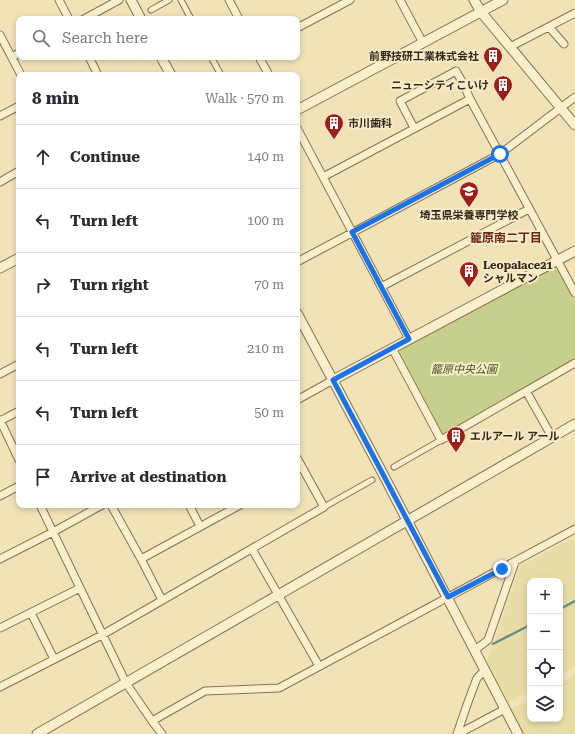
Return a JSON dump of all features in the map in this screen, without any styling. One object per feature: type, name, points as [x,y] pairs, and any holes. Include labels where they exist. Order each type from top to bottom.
[{"type":"street","points":[[59,0],[67,16]]},
{"type":"street","points":[[90,16],[119,0]]},
{"type":"street","points":[[131,0],[139,16]]},
{"type":"street","points":[[151,10],[169,0]]},
{"type":"street","points":[[181,0],[189,16]]},
{"type":"street","points":[[229,0],[237,16]]},
{"type":"street","points":[[300,26],[350,0]]},
{"type":"street","points":[[400,0],[423,43]]},
{"type":"street","points":[[474,0],[481,12],[575,125]]},
{"type":"street","points":[[300,108],[503,0]]},
{"type":"street","points":[[510,47],[575,13]]},
{"type":"street","points":[[549,27],[564,44]]},
{"type":"street","points":[[0,35],[20,72]]},
{"type":"street","points":[[12,57],[16,55]]},
{"type":"street","points":[[90,60],[96,72]]},
{"type":"street","points":[[163,60],[169,72]]},
{"type":"street","points":[[213,60],[219,72]]},
{"type":"street","points":[[261,60],[267,72]]},
{"type":"street","points":[[414,128],[400,101],[456,70],[470,99],[575,294]]},
{"type":"street","points":[[300,260],[500,154],[575,97]]},
{"type":"street","points":[[323,177],[470,99]]},
{"type":"street","points":[[0,116],[16,108]]},
{"type":"street","points":[[300,134],[409,339]]},
{"type":"street","points":[[0,182],[16,173]]},
{"type":"street","points":[[381,287],[529,209]]},
{"type":"street","points":[[300,398],[575,251]]},
{"type":"street","points":[[0,268],[16,260]]},
{"type":"street","points":[[300,319],[448,597],[518,734]]},
{"type":"street","points":[[392,348],[441,440]]},
{"type":"street","points":[[394,467],[575,363]]},
{"type":"street","points":[[0,374],[16,366]]},
{"type":"street","points":[[526,391],[552,437]]},
{"type":"street","points":[[16,412],[0,420],[16,454]]},
{"type":"street","points":[[37,734],[575,424]]},
{"type":"street","points":[[300,464],[324,507]]},
{"type":"street","points":[[300,473],[304,471]]},
{"type":"street","points":[[0,686],[102,635],[372,480]]},
{"type":"street","points":[[0,496],[16,488]]},
{"type":"street","points":[[41,508],[126,683],[160,733]]},
{"type":"street","points":[[0,559],[97,508]]},
{"type":"street","points":[[113,508],[162,600]]},
{"type":"street","points":[[191,508],[200,526]]},
{"type":"street","points":[[141,559],[234,508]]},
{"type":"street","points":[[152,721],[204,690],[279,688],[575,529]]},
{"type":"street","points":[[252,549],[319,666]]},
{"type":"street","points":[[475,650],[488,640],[515,562]]},
{"type":"street","points":[[0,628],[80,588]]},
{"type":"street","points":[[31,613],[54,659]]},
{"type":"street","points":[[457,734],[477,678],[485,670]]},
{"type":"street","points":[[457,734],[505,709]]},
{"type":"shaded area","points":[[575,537],[575,599],[563,605],[563,578],[527,578],[527,625],[494,642],[520,566]]},
{"type":"shaded area","points":[[575,603],[575,667],[563,673],[563,614],[563,609]]},
{"type":"shaded area","points":[[527,629],[527,693],[508,703],[486,664],[492,647]]},
{"type":"shaded area","points":[[575,675],[575,734],[523,734],[510,710],[527,701],[527,722],[563,722],[563,681]]},
{"type":"green space","name":"籠原中央公園","points":[[553,268],[558,270],[575,301],[575,359],[445,434],[440,432],[399,355],[400,350]]},
{"type":"waterway","points":[[563,607],[575,601]]},
{"type":"waterway","points":[[493,644],[527,627]]},
{"type":"place","name":"前野技研工業株式会社","points":[[493,73]]},
{"type":"place","name":"ニューシティこいけ","points":[[503,102]]},
{"type":"place","name":"市川歯科","points":[[334,140]]},
{"type":"place","name":"埼玉県栄養専門学校","points":[[469,208]]},
{"type":"place","name":"Leopalace21 シャルマン","points":[[469,288]]},
{"type":"place","name":"エルアール アール","points":[[456,453]]},
{"type":"district","name":"籠原南二丁目","points":[[506,238]]},
{"type":"route","points":[[500,154],[352,232],[409,339],[333,380],[448,597],[502,569]]}]
